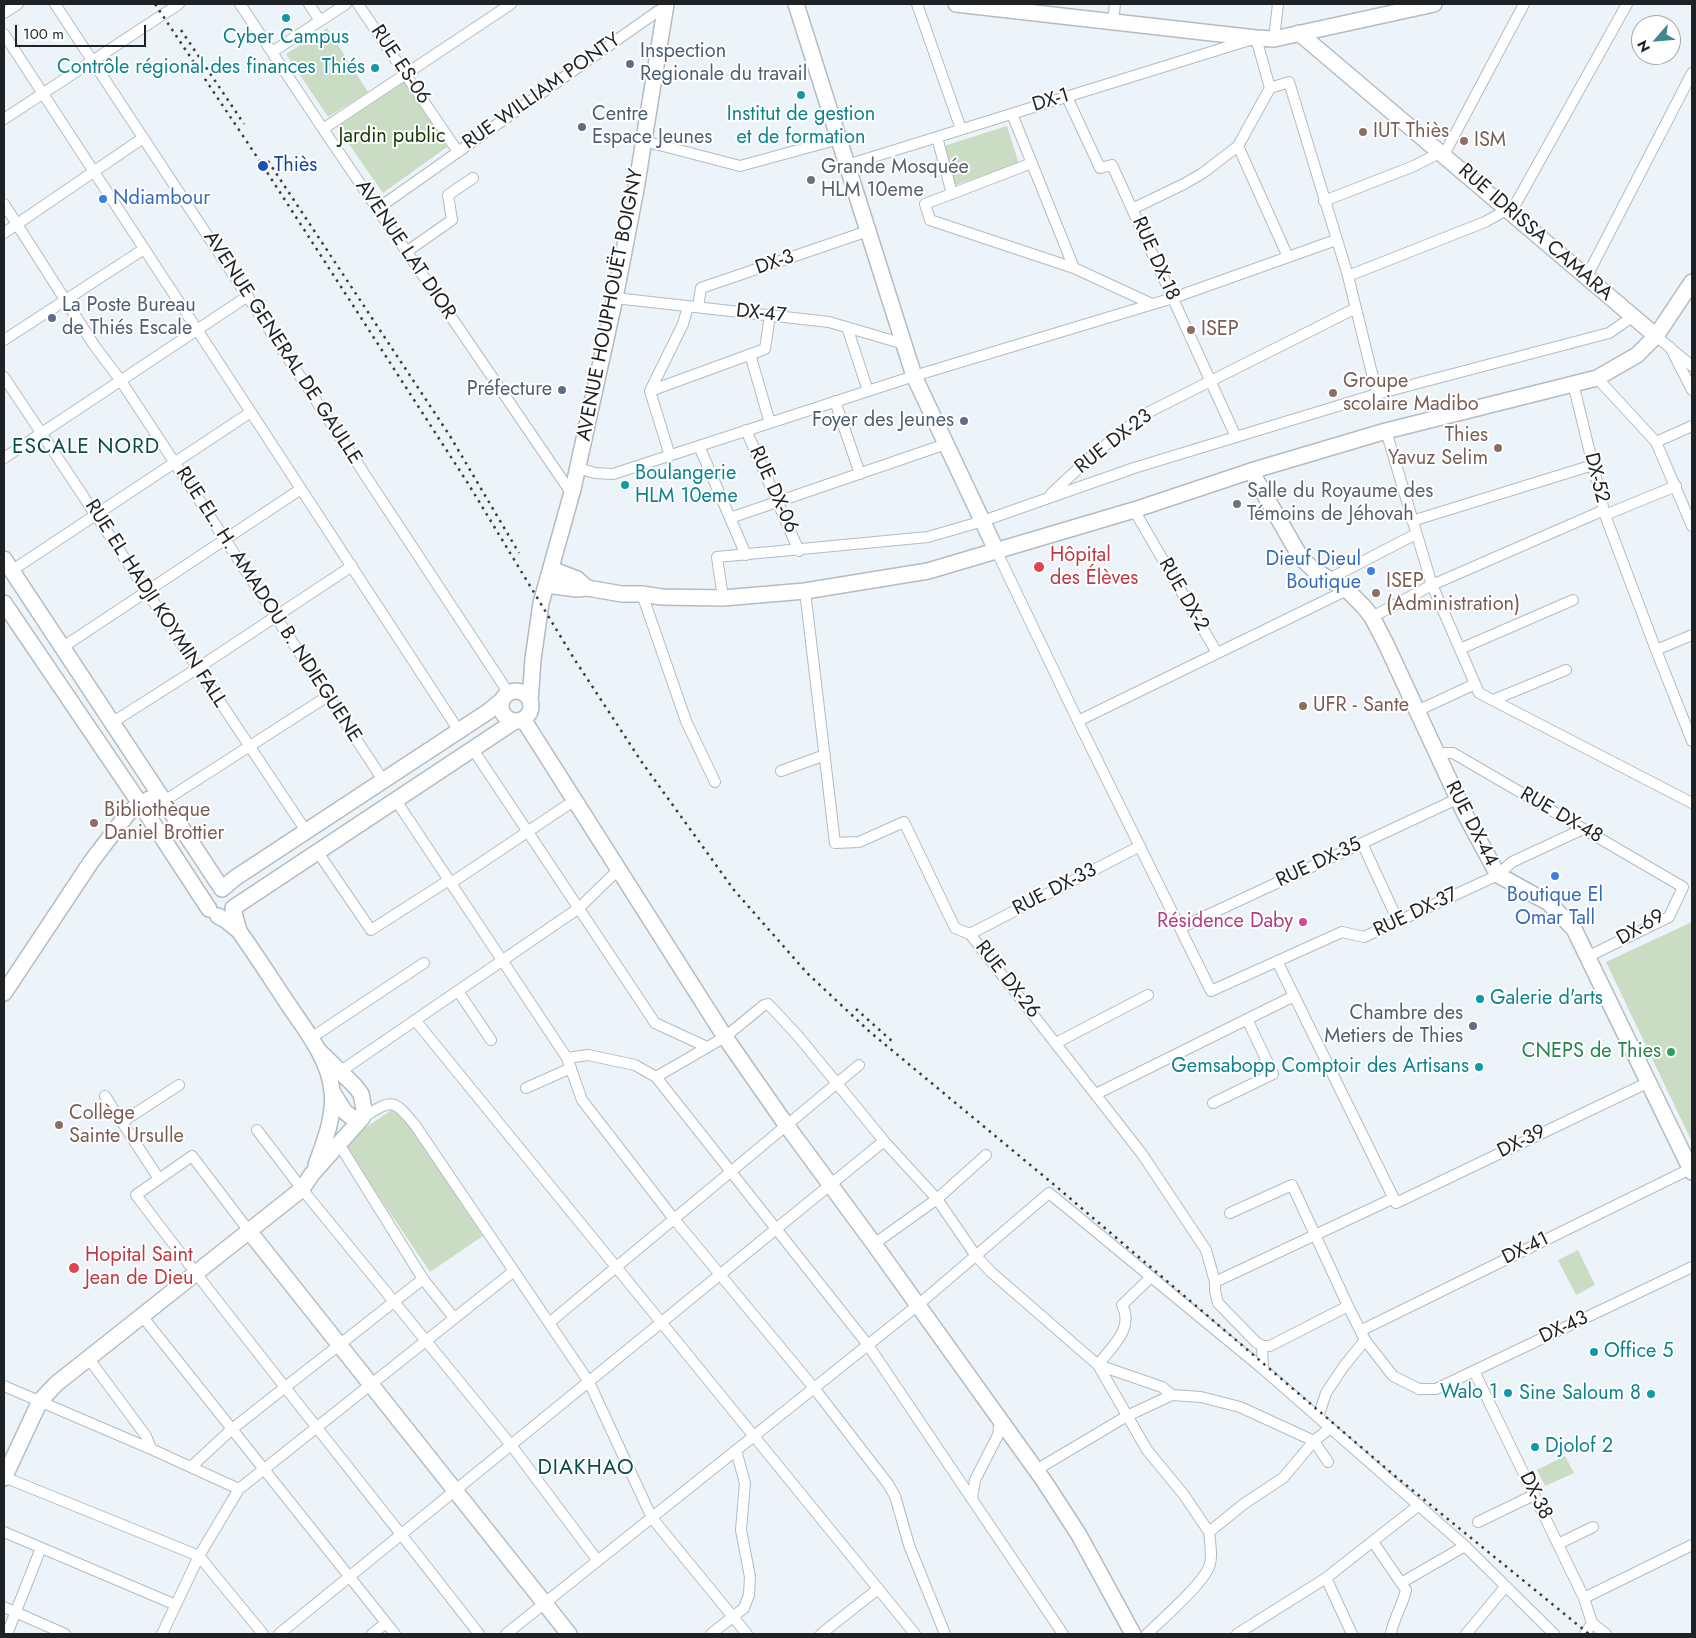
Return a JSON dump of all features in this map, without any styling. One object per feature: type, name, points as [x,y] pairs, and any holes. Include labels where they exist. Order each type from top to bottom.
[{"type":"street","points":[[4,13],[18,4]]},
{"type":"street","name":"AVENUE GENERAL DE GAULLE","points":[[55,4],[504,686],[508,695]]},
{"type":"street","points":[[4,119],[179,4]]},
{"type":"street","name":"AVENUE LAT DIOR","points":[[240,4],[406,252],[572,494]]},
{"type":"street","points":[[309,4],[320,21]]},
{"type":"street","points":[[272,52],[346,4]]},
{"type":"street","name":"RUE ES-06","points":[[358,4],[458,152]]},
{"type":"street","points":[[323,129],[511,4]]},
{"type":"street","points":[[796,4],[914,376],[1078,721],[1180,928]]},
{"type":"street","points":[[917,4],[961,129]]},
{"type":"street","points":[[956,4],[1274,39],[1390,9],[1434,4]]},
{"type":"street","points":[[1113,22],[1115,4]]},
{"type":"street","points":[[1274,39],[1278,4]]},
{"type":"street","points":[[1324,200],[1414,166],[1447,149],[1524,4]]},
{"type":"street","points":[[1348,276],[1485,222],[1515,205],[1626,4]]},
{"type":"street","name":"AVENUE HOUPHOUËT BOIGNY","points":[[530,702],[533,659],[541,603],[578,468],[615,298],[636,189],[661,8]]},
{"type":"street","name":"RUE WILLIAM PONTY","points":[[377,209],[661,8]]},
{"type":"street","points":[[4,34],[459,731]]},
{"type":"street","name":"RUE IDRISSA CAMARA","points":[[1299,34],[1656,336]]},
{"type":"street","points":[[1256,38],[1270,88]]},
{"type":"street","name":"DX-1","points":[[847,165],[1256,38]]},
{"type":"street","points":[[1586,278],[1692,73]]},
{"type":"street","points":[[1132,209],[1197,176],[1238,146],[1270,88],[1289,82],[1348,276],[1377,394]]},
{"type":"street","name":"RUE DX-18","points":[[1067,97],[1100,168],[1112,165],[1236,437]]},
{"type":"street","points":[[1012,114],[1074,268]]},
{"type":"street","points":[[937,137],[952,194]]},
{"type":"street","points":[[4,233],[143,138]]},
{"type":"street","points":[[644,141],[740,166],[839,139]]},
{"type":"street","points":[[1238,146],[1288,257]]},
{"type":"street","points":[[1032,163],[924,204],[930,220],[1074,268],[1152,304]]},
{"type":"street","points":[[406,252],[452,220],[448,195],[473,178]]},
{"type":"street","name":"RUE EL. H. AMADOU B. NDIEGUENE","points":[[4,204],[94,345],[121,381],[383,780]]},
{"type":"street","name":"DX-3","points":[[693,306],[701,288],[868,231]]},
{"type":"street","points":[[578,468],[595,473],[614,474],[914,376],[1173,298],[1336,240]]},
{"type":"street","points":[[4,340],[144,249]]},
{"type":"street","points":[[547,585],[662,597],[723,598],[805,591],[928,571],[1134,510],[1251,471],[1386,430],[1597,378],[1637,355],[1656,336],[1690,290]]},
{"type":"street","points":[[4,458],[248,296]]},
{"type":"street","name":"DX-47","points":[[615,298],[829,322],[904,344]]},
{"type":"street","points":[[670,456],[650,391],[693,306]]},
{"type":"street","name":"RUE DX-23","points":[[1048,497],[1093,455],[1145,414],[1356,308]]},
{"type":"street","points":[[650,391],[765,349],[770,315]]},
{"type":"street","points":[[723,598],[718,557],[928,538],[983,521],[1134,468],[1377,394],[1609,333],[1632,317]]},
{"type":"street","points":[[847,327],[868,391]]},
{"type":"street","points":[[1656,336],[1692,366]]},
{"type":"street","points":[[1670,347],[1692,390]]},
{"type":"street","points":[[750,354],[770,423]]},
{"type":"street","name":"RUE EL HADJI KOYMIN FALL","points":[[4,377],[306,831]]},
{"type":"street","points":[[1597,378],[1656,442],[1692,526]]},
{"type":"street","name":"DX-52","points":[[1573,383],[1605,512],[1676,486]]},
{"type":"street","points":[[836,401],[860,474]]},
{"type":"street","points":[[239,931],[232,895],[230,892],[222,889],[8,565],[96,514],[251,412]]},
{"type":"street","points":[[1656,442],[1692,426]]},
{"type":"street","name":"RUE DX-06","points":[[746,430],[799,550]]},
{"type":"street","points":[[1386,430],[1432,585],[1479,693],[1692,803]]},
{"type":"street","points":[[730,518],[946,444]]},
{"type":"street","points":[[699,446],[746,555]]},
{"type":"street","points":[[1412,520],[1593,465]]},
{"type":"street","name":"RUE DX-44","points":[[1251,471],[1301,558],[1314,570],[1347,590],[1364,606],[1372,617],[1457,799],[1498,875],[1549,903],[1574,929],[1692,1169]]},
{"type":"street","points":[[63,647],[146,590],[301,489]]},
{"type":"street","name":"RUE DX-2","points":[[1134,510],[1217,654]]},
{"type":"street","points":[[1372,617],[1432,585],[1605,512],[1692,741]]},
{"type":"street","points":[[1329,579],[1416,534]]},
{"type":"street","points":[[113,722],[352,566]]},
{"type":"street","points":[[551,569],[578,579],[587,588]]},
{"type":"street","points":[[1078,721],[1347,590]]},
{"type":"street","points":[[782,771],[825,755],[805,591]]},
{"type":"street","points":[[642,594],[686,721],[715,782]]},
{"type":"street","points":[[1460,649],[1573,600]]},
{"type":"street","points":[[4,603],[135,805],[214,912],[239,931],[315,1044],[361,1094],[364,1109],[360,1120]]},
{"type":"street","points":[[1656,650],[1692,635]]},
{"type":"street","points":[[533,659],[508,695],[502,709],[503,714],[506,717],[519,720],[575,800],[725,1036],[787,1126],[1036,1470],[1079,1535],[1135,1634],[1191,1591],[1209,1567],[1211,1549],[1209,1532],[1184,1495],[1147,1450],[1098,1365],[991,1272],[976,1256],[937,1199],[884,1141],[798,1036],[768,1004],[725,1036],[656,1077]]},
{"type":"street","points":[[1493,700],[1566,670]]},
{"type":"street","points":[[1417,710],[1475,684]]},
{"type":"street","points":[[522,693],[530,702],[530,712],[519,720],[472,748],[395,799],[225,915],[214,912],[207,901],[214,891],[222,889],[234,878],[459,731],[508,695],[522,693]]},
{"type":"street","points":[[5,986],[91,862],[135,805],[250,746],[328,696]]},
{"type":"street","points":[[472,748],[656,1023],[707,1047]]},
{"type":"street","name":"RUE DX-48","points":[[1438,756],[1445,753],[1453,753],[1583,829],[1688,885]]},
{"type":"street","name":"RUE DX-26","points":[[825,755],[835,843],[859,842],[904,822],[955,928],[970,934],[1142,1154],[1198,1237],[1209,1259],[1218,1303],[1262,1346]]},
{"type":"street","points":[[395,799],[567,1058],[582,1100],[674,1219],[814,1388],[881,1473],[895,1496],[909,1545],[945,1634]]},
{"type":"street","name":"RUE DX-35","points":[[1180,928],[1457,799]]},
{"type":"street","points":[[317,851],[371,930],[450,882],[575,800]]},
{"type":"street","name":"RUE DX-37","points":[[1180,928],[1211,991],[1342,932],[1364,937],[1498,875],[1512,862],[1583,829]]},
{"type":"street","points":[[1362,844],[1398,922]]},
{"type":"street","name":"RUE DX-33","points":[[970,934],[1140,846]]},
{"type":"street","points":[[341,1071],[579,908],[619,869]]},
{"type":"street","name":"DX-69","points":[[1588,957],[1668,917],[1688,885]]},
{"type":"street","points":[[1277,960],[1395,1200]]},
{"type":"street","points":[[315,1044],[424,963]]},
{"type":"street","points":[[458,991],[492,1040]]},
{"type":"street","points":[[1056,1043],[1148,995]]},
{"type":"street","points":[[1096,1094],[1294,996]]},
{"type":"street","points":[[1213,1103],[1273,1074],[1247,1019]]},
{"type":"street","points":[[415,1020],[914,1634]]},
{"type":"street","points":[[312,1174],[328,1128],[333,1093],[330,1078],[315,1044]]},
{"type":"street","points":[[567,1058],[588,1055],[634,1065],[656,1077],[868,1345],[1063,1634]]},
{"type":"street","points":[[550,1323],[859,1065]]},
{"type":"street","points":[[526,1088],[571,1068]]},
{"type":"street","name":"DX-39","points":[[1215,1282],[1649,1082]]},
{"type":"street","points":[[122,1122],[179,1085]]},
{"type":"street","points":[[333,1093],[345,1112],[360,1120]]},
{"type":"street","points":[[105,1096],[159,1179]]},
{"type":"street","points":[[262,1634],[199,1556],[4,1477],[40,1401],[56,1384],[302,1189],[312,1174],[360,1120],[387,1104],[394,1104],[402,1110],[415,1126],[550,1323],[588,1382],[652,1518],[747,1634]]},
{"type":"street","points":[[257,1130],[302,1189],[427,1340],[598,1561]]},
{"type":"street","points":[[279,1634],[884,1141]]},
{"type":"street","points":[[339,1144],[423,1279],[454,1318]]},
{"type":"street","points":[[874,1244],[937,1199],[986,1155]]},
{"type":"street","points":[[479,1634],[195,1274],[136,1195],[192,1156],[569,1634]]},
{"type":"street","name":"DX-41","points":[[1364,1335],[1692,1169]]},
{"type":"street","points":[[1230,1213],[1292,1185],[1348,1306],[1364,1335],[1326,1393],[1318,1417]]},
{"type":"street","points":[[506,1634],[918,1306],[1049,1193],[1263,1369],[1419,1505],[1465,1546],[1554,1634]]},
{"type":"street","name":"DX-43","points":[[1364,1335],[1393,1376],[1419,1389],[1436,1389],[1692,1267]]},
{"type":"street","points":[[162,1634],[199,1556],[239,1489],[514,1271]]},
{"type":"street","points":[[1098,1365],[1106,1353],[1119,1340],[1123,1331],[1126,1318],[1122,1305],[1151,1277]]},
{"type":"street","points":[[191,1467],[232,1429],[423,1279]]},
{"type":"street","points":[[1263,1369],[1262,1346],[1270,1346],[1348,1306]]},
{"type":"street","points":[[142,1316],[395,1634]]},
{"type":"street","points":[[89,1359],[146,1436],[151,1449]]},
{"type":"street","points":[[1098,1365],[1162,1387],[1172,1395]]},
{"type":"street","name":"DX-38","points":[[1474,1371],[1584,1598],[1592,1623]]},
{"type":"street","points":[[4,1386],[239,1489]]},
{"type":"street","points":[[1036,1470],[1127,1416],[1172,1395],[1201,1397],[1240,1407],[1314,1441],[1328,1462]]},
{"type":"street","points":[[972,1498],[975,1480],[998,1435],[1000,1421]]},
{"type":"street","points":[[1209,1532],[1245,1503],[1283,1478],[1314,1441],[1330,1428]]},
{"type":"street","points":[[711,1634],[744,1608],[749,1595],[750,1577],[741,1530],[745,1483],[736,1450]]},
{"type":"street","points":[[1478,1522],[1534,1495]]},
{"type":"street","points":[[1237,1634],[1326,1578],[1419,1505]]},
{"type":"street","points":[[1558,1544],[1593,1527]]},
{"type":"street","points":[[4,1532],[176,1605]]},
{"type":"street","points":[[1373,1542],[1406,1590],[1404,1600],[1392,1628],[1392,1634]]},
{"type":"street","points":[[1584,1598],[1692,1545]]},
{"type":"street","points":[[1401,1583],[1465,1546]]},
{"type":"street","points":[[7,1634],[41,1548]]},
{"type":"street","points":[[1326,1578],[1352,1634]]},
{"type":"street","points":[[1466,1634],[1506,1586]]},
{"type":"street","points":[[820,1634],[878,1589]]},
{"type":"street","points":[[4,1607],[65,1634]]},
{"type":"street","points":[[372,1634],[386,1623]]},
{"type":"street","points":[[1585,1634],[1592,1623],[1606,1634]]},
{"type":"green space","points":[[327,28],[368,92],[328,117],[286,54]]},
{"type":"green space","name":"Jardin public","points":[[404,80],[447,147],[383,193],[337,127]]},
{"type":"green space","points":[[1007,126],[1019,164],[955,185],[944,146]]},
{"type":"green space","name":"CNEPS de Thies","points":[[1692,922],[1692,1142],[1606,962]]},
{"type":"green space","points":[[396,1107],[483,1236],[430,1272],[343,1143]]},
{"type":"green space","points":[[1578,1250],[1595,1285],[1576,1295],[1558,1260]]},
{"type":"green space","points":[[1565,1456],[1574,1473],[1545,1486],[1537,1470]]},
{"type":"railway","points":[[155,4],[263,166],[469,485],[573,657],[641,761],[734,890],[807,973],[870,1032],[1058,1188],[1395,1476],[1589,1634]]},
{"type":"railway","points":[[181,30],[244,124]]},
{"type":"railway","points":[[268,161],[450,436],[519,553]]},
{"type":"railway","points":[[856,1009],[894,1043]]},
{"type":"place","name":"Cyber Campus","points":[[286,18]]},
{"type":"place","name":"Inspection Regionale du travail","points":[[630,64]]},
{"type":"place","name":"Contrôle régional des finances Thiés","points":[[375,68]]},
{"type":"place","name":"Institut de gestion et de formation","points":[[801,95]]},
{"type":"place","name":"Centre Espace Jeunes","points":[[582,127]]},
{"type":"place","name":"IUT Thiès","points":[[1363,132]]},
{"type":"place","name":"ISM","points":[[1464,141]]},
{"type":"place","name":"Thiès","points":[[263,166]]},
{"type":"place","name":"Grande Mosquée HLM 10eme","points":[[811,180]]},
{"type":"place","name":"Ndiambour","points":[[103,199]]},
{"type":"place","name":"La Poste Bureau de Thiés Escale","points":[[52,318]]},
{"type":"place","name":"ISEP","points":[[1191,330]]},
{"type":"place","name":"Préfecture","points":[[562,390]]},
{"type":"place","name":"Groupe scolaire Madibo","points":[[1333,393]]},
{"type":"place","name":"Foyer des Jeunes","points":[[964,421]]},
{"type":"place","name":"Thies Yavuz Selim","points":[[1498,448]]},
{"type":"place","name":"Boulangerie HLM 10eme","points":[[625,485]]},
{"type":"place","name":"Salle du Royaume des Témoins de Jéhovah","points":[[1237,504]]},
{"type":"place","name":"Hôpital des Élèves","points":[[1039,567]]},
{"type":"place","name":"Dieuf Dieul Boutique","points":[[1371,571]]},
{"type":"place","name":"ISEP (Administration)","points":[[1376,593]]},
{"type":"place","name":"UFR - Sante","points":[[1303,706]]},
{"type":"place","name":"Bibliothèque Daniel Brottier","points":[[94,823]]},
{"type":"place","name":"Boutique El Omar Tall","points":[[1555,876]]},
{"type":"place","name":"Résidence Daby","points":[[1303,922]]},
{"type":"place","name":"Galerie d'arts","points":[[1480,999]]},
{"type":"place","name":"Chambre des Metiers de Thies","points":[[1473,1026]]},
{"type":"place","name":"CNEPS de Thies","points":[[1671,1052]]},
{"type":"place","name":"Gemsabopp Comptoir des Artisans","points":[[1479,1067]]},
{"type":"place","name":"Collège Sainte Ursulle","points":[[59,1125]]},
{"type":"place","name":"Hopital Saint Jean de Dieu","points":[[74,1268]]},
{"type":"place","name":"Office 5","points":[[1594,1352]]},
{"type":"place","name":"Walo 1","points":[[1508,1393]]},
{"type":"place","name":"Sine Saloum 8","points":[[1651,1394]]},
{"type":"place","name":"Djolof 2","points":[[1535,1447]]},
{"type":"district","name":"ESCALE NORD","points":[[86,448]]},
{"type":"district","name":"DIAKHAO","points":[[586,1469]]}]
